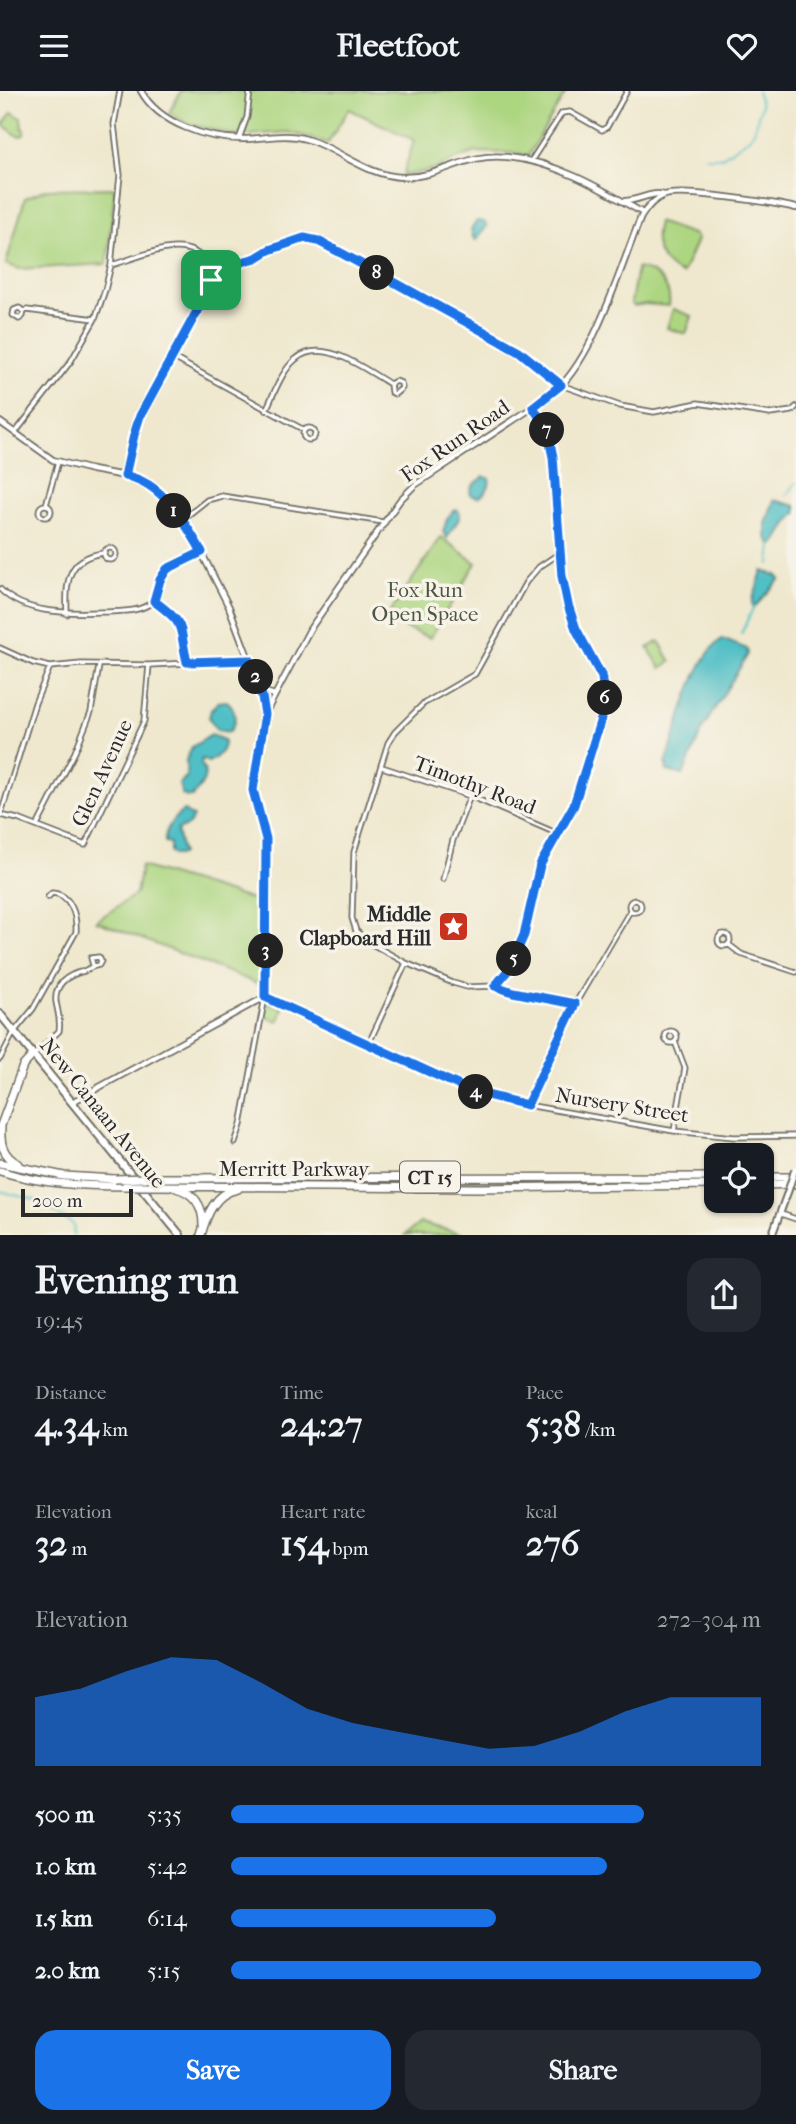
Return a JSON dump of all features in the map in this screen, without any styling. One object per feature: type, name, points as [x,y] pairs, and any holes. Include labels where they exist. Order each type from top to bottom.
[{"type":"highway","points":[[33,1055],[23,1066],[1,1127],[1,1145],[14,1162],[36,1171]]},
{"type":"highway","name":"Merritt Parkway","points":[[0,1163],[76,1177],[147,1182],[704,1177]]},
{"type":"highway","points":[[774,1174],[796,1170]]},
{"type":"highway","name":"Merritt Parkway","points":[[0,1171],[71,1185],[125,1186],[147,1182],[165,1186],[259,1187],[704,1185]]},
{"type":"highway","points":[[774,1185],[796,1184]]},
{"type":"highway","points":[[165,1186],[187,1192],[194,1197],[200,1206],[202,1231]]},
{"type":"highway","points":[[202,1231],[214,1203],[226,1192],[259,1187]]},
{"type":"main road","name":"New Canaan Avenue","points":[[0,1014],[180,1235]]},
{"type":"main road","points":[[772,1235],[796,1170]]},
{"type":"street","points":[[15,433],[58,381],[95,319],[111,265],[120,170],[114,124],[120,91]]},
{"type":"street","points":[[141,91],[153,109],[173,122],[210,134],[239,139],[293,135],[320,143],[376,173],[401,177],[427,175],[473,157],[505,156],[555,167],[643,213]]},
{"type":"street","points":[[239,139],[247,117],[250,91]]},
{"type":"street","points":[[531,161],[562,113],[570,112],[602,129],[607,127],[627,91]]},
{"type":"street","points":[[621,200],[635,201],[656,193],[664,196],[683,194],[796,208]]},
{"type":"street","name":"Fox Run Road","points":[[265,714],[310,629],[400,500],[415,485],[533,407],[561,385],[571,373],[596,329],[643,213],[664,196]]},
{"type":"street","points":[[643,198],[651,204]]},
{"type":"street","points":[[210,271],[256,258],[269,250],[304,238],[318,241],[519,351],[561,385],[620,406],[654,412],[698,403],[770,414],[792,411],[796,407]]},
{"type":"street","points":[[111,265],[165,249],[185,247],[196,251],[210,271],[211,282],[140,416],[125,476]]},
{"type":"street","points":[[24,311],[95,319]]},
{"type":"street","points":[[266,410],[290,365],[304,353],[322,350],[390,384]]},
{"type":"street","points":[[172,358],[304,431]]},
{"type":"street","points":[[495,986],[509,969],[524,935],[540,865],[574,805],[605,706],[602,677],[576,629],[568,605],[560,553],[550,441],[547,429],[533,407]]},
{"type":"street","points":[[0,422],[58,462],[147,482],[182,520],[202,552],[229,607],[261,691],[265,714],[253,787],[266,839],[265,997],[241,1125],[235,1143]]},
{"type":"street","points":[[46,505],[58,462]]},
{"type":"street","points":[[182,520],[208,500],[222,496],[383,522]]},
{"type":"street","points":[[1,593],[40,609],[67,614],[135,611],[154,601],[160,580],[167,569],[202,552]]},
{"type":"street","points":[[67,614],[69,573],[75,566],[103,553]]},
{"type":"street","points":[[560,553],[539,567],[526,582],[475,674],[423,704],[388,743],[354,852],[352,918],[361,938],[406,963],[467,987],[495,986],[575,1004]]},
{"type":"street","points":[[154,601],[181,625],[187,662]]},
{"type":"street","points":[[0,648],[33,663],[50,667],[250,660]]},
{"type":"street","points":[[37,826],[75,752],[91,712],[99,665]]},
{"type":"street","name":"Glen Avenue","points":[[1,815],[85,845],[144,721],[149,665]]},
{"type":"street","points":[[1,815],[35,703],[50,667]]},
{"type":"street","points":[[261,691],[275,695]]},
{"type":"street","name":"Timothy Road","points":[[382,767],[470,796],[556,834]]},
{"type":"street","points":[[443,879],[453,840],[470,796]]},
{"type":"street","points":[[0,1059],[14,1032],[33,1009],[76,932],[77,921],[65,898],[58,893],[52,893],[48,897]]},
{"type":"street","points":[[527,1105],[575,1004],[630,911]]},
{"type":"street","points":[[727,944],[741,954],[796,972]]},
{"type":"street","points":[[368,1045],[406,963]]},
{"type":"street","points":[[33,1055],[60,1031],[56,997],[62,982],[93,965]]},
{"type":"street","points":[[72,1102],[265,997]]},
{"type":"street","name":"Nursery Street","points":[[265,997],[471,1091],[527,1105],[674,1131],[734,1136],[796,1136]]},
{"type":"street","points":[[674,1131],[685,1068],[675,1042]]},
{"type":"street","points":[[781,1214],[796,1219]]},
{"type":"green space","points":[[181,91],[567,91],[528,156],[476,152],[436,169],[403,176],[414,140],[349,109],[328,143],[288,132],[236,136],[186,123],[169,113]]},
{"type":"green space","points":[[12,112],[21,118],[25,131],[23,135],[18,136],[3,125]]},
{"type":"green space","points":[[115,188],[107,264],[20,269],[6,264],[25,198],[46,189]]},
{"type":"green space","points":[[658,222],[695,235],[697,240],[682,274],[668,265],[659,253],[656,239]]},
{"type":"green space","points":[[637,268],[650,272],[661,280],[668,292],[669,306],[634,306],[631,303]]},
{"type":"green space","points":[[673,309],[692,316],[686,334],[667,328]]},
{"type":"green space","name":"Fox Run Open Space","points":[[441,537],[476,563],[430,638],[385,620]]},
{"type":"green space","points":[[659,641],[671,662],[661,668],[648,648]]},
{"type":"green space","points":[[141,866],[263,903],[262,955],[266,987],[96,921],[136,894]]},
{"type":"green space","points":[[265,1003],[283,1008],[279,1021],[263,1016]]},
{"type":"green space","points":[[420,1223],[467,1235],[405,1235]]},
{"type":"water","points":[[477,221],[484,222],[487,226],[476,240],[471,229]]},
{"type":"water","points":[[484,477],[489,478],[486,492],[478,497],[471,495],[473,485]]},
{"type":"water","points":[[774,500],[796,506],[796,514],[772,546],[766,536],[766,524]]},
{"type":"water","points":[[458,510],[460,517],[447,538],[443,532],[447,519],[453,511]]},
{"type":"water","points":[[762,571],[780,579],[753,609],[752,602]]},
{"type":"water","points":[[722,639],[747,649],[748,654],[703,728],[683,775],[667,771],[666,764],[695,678],[712,648]]},
{"type":"water","points":[[227,701],[235,716],[229,732],[217,730],[209,718],[211,710],[218,702]]},
{"type":"water","points":[[211,735],[224,740],[223,747],[220,753],[208,762],[202,759],[205,773],[203,781],[192,797],[187,797],[182,794],[179,784],[187,776],[186,760],[192,747]]},
{"type":"water","points":[[184,811],[193,817],[189,825],[177,830],[182,853],[173,855],[170,852],[170,843],[165,842],[166,833],[173,820]]},
{"type":"waterway","points":[[705,157],[722,157],[748,139],[754,131],[761,105],[757,91]]},
{"type":"waterway","points":[[786,496],[796,483]]},
{"type":"waterway","points":[[770,564],[772,544]]},
{"type":"waterway","points":[[741,634],[754,606]]},
{"type":"waterway","points":[[0,1191],[35,1200],[74,1225],[73,1235]]},
{"type":"place","name":"Middle Clapboard Hill","points":[[454,926]]},
{"type":"route","points":[[304,238],[318,241],[519,351],[561,385],[533,407],[547,429],[553,457],[562,576],[568,605],[576,629],[602,677],[605,706],[574,805],[540,865],[524,935],[509,969],[495,986],[575,1004],[527,1105],[471,1091],[265,997],[266,839],[253,795],[265,714],[261,691],[250,660],[187,662],[181,625],[154,601],[160,580],[167,569],[202,552],[182,520],[151,486],[142,480],[125,476],[140,416],[207,293],[211,280],[210,271],[256,258],[292,241],[304,238]]}]
